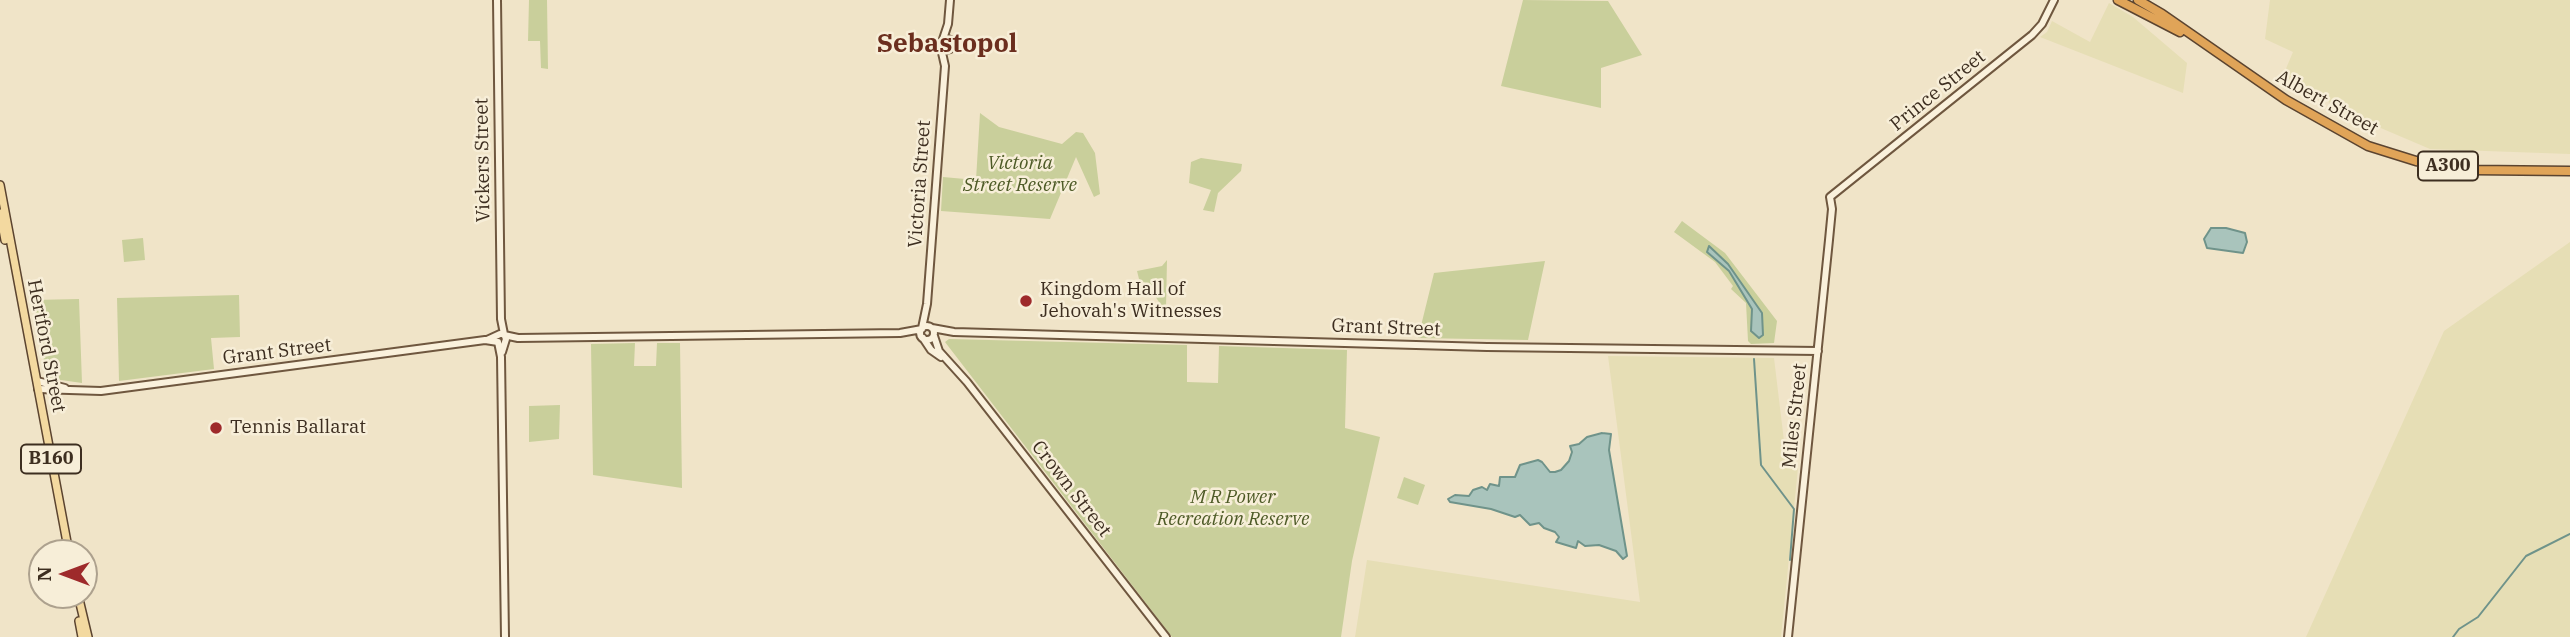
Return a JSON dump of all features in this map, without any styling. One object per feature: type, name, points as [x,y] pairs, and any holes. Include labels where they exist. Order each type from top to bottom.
[{"type":"highway","name":"Albert Street","points":[[2118,0],[2205,45]]},
{"type":"highway","name":"Albert Street","points":[[2138,0],[2286,100],[2368,146],[2416,161],[2473,170],[2569,171]]},
{"type":"main road","name":"Hertford Street","points":[[0,185],[64,539]]},
{"type":"main road","name":"Hertford Street","points":[[0,213],[64,539]]},
{"type":"main road","points":[[78,609],[82,637]]},
{"type":"main road","points":[[80,609],[88,637]]},
{"type":"street","name":"Vickers Street","points":[[497,0],[505,637]]},
{"type":"street","points":[[947,39],[950,0]]},
{"type":"street","name":"Prince Street","points":[[1830,197],[2032,35],[2042,24],[2054,0]]},
{"type":"street","points":[[947,39],[953,44],[950,49],[945,50],[940,44],[947,39]]},
{"type":"street","name":"Victoria Street","points":[[941,48],[945,66]]},
{"type":"street","name":"Victoria Street","points":[[922,338],[927,304],[945,66],[950,49]]},
{"type":"street","name":"Miles Street","points":[[1788,637],[1832,213],[1830,197]]},
{"type":"street","name":"Victoria Street","points":[[927,304],[934,336]]},
{"type":"street","name":"Grant Street","points":[[37,385],[74,391],[101,391],[501,338],[900,333],[932,327],[954,332],[1487,347],[1818,351]]},
{"type":"street","name":"Grant Street","points":[[900,333],[929,340],[934,336],[954,332]]},
{"type":"street","name":"Crown Street","points":[[934,336],[936,347],[965,378],[1166,637]]},
{"type":"street","name":"Crown Street","points":[[922,338],[933,352],[949,362]]},
{"type":"shaded area","points":[[2270,0],[2570,0],[2570,154],[2430,149],[2369,123],[2282,78],[2293,52],[2265,39]]},
{"type":"shaded area","points":[[2109,3],[2133,17],[2187,63],[2183,93],[2040,37],[2047,32],[2052,21],[2090,42]]},
{"type":"shaded area","points":[[2570,242],[2570,637],[2306,637],[2444,331]]},
{"type":"shaded area","points":[[1608,356],[1774,358],[1787,466],[1798,468],[1781,637],[1355,637],[1367,560],[1640,602]]},
{"type":"green space","points":[[529,0],[547,0],[548,69],[541,68],[540,41],[528,41]]},
{"type":"green space","points":[[1523,0],[1608,1],[1642,55],[1601,68],[1601,108],[1501,86]]},
{"type":"green space","name":"Victoria Street Reserve","points":[[980,113],[999,127],[1062,144],[1076,132],[1083,133],[1095,153],[1100,194],[1094,197],[1076,157],[1050,219],[941,211],[943,177],[976,180]]},
{"type":"green space","points":[[1201,158],[1242,164],[1241,171],[1218,193],[1214,212],[1203,210],[1211,190],[1189,183],[1191,162]]},
{"type":"green space","points":[[1682,221],[1725,253],[1777,321],[1774,343],[1751,344],[1748,341],[1746,303],[1731,289],[1733,286],[1715,262],[1674,232]]},
{"type":"green space","points":[[143,238],[145,260],[124,262],[122,240]]},
{"type":"green space","points":[[1167,260],[1166,308],[1163,308],[1147,284],[1139,279],[1137,271],[1162,266]]},
{"type":"green space","points":[[1545,261],[1528,340],[1418,338],[1434,273]]},
{"type":"green space","points":[[239,295],[240,337],[211,338],[214,369],[119,381],[117,298]]},
{"type":"green space","points":[[79,299],[82,383],[47,378],[33,300]]},
{"type":"green space","name":"M R Power Recreation Reserve","points":[[949,339],[1187,345],[1187,382],[1218,383],[1219,346],[1347,350],[1345,428],[1380,437],[1352,561],[1341,637],[1172,637],[945,342]]},
{"type":"green space","points":[[635,343],[634,366],[656,366],[657,343],[680,343],[682,488],[593,475],[591,344]]},
{"type":"green space","points":[[560,405],[559,439],[529,442],[529,406]]},
{"type":"green space","points":[[1404,477],[1425,485],[1418,505],[1397,498]]},
{"type":"water","points":[[2211,228],[2226,228],[2245,233],[2247,242],[2243,253],[2207,248],[2204,239]]},
{"type":"water","points":[[1709,246],[1728,264],[1762,313],[1763,335],[1759,338],[1751,331],[1752,309],[1729,271],[1707,252]]},
{"type":"water","points":[[1602,433],[1611,434],[1609,450],[1627,556],[1623,559],[1616,551],[1599,545],[1585,546],[1578,541],[1576,548],[1556,542],[1559,537],[1555,532],[1539,523],[1530,525],[1520,515],[1515,517],[1491,509],[1450,502],[1448,499],[1455,495],[1469,496],[1473,490],[1482,487],[1487,490],[1490,484],[1499,486],[1500,477],[1515,477],[1520,465],[1538,460],[1550,472],[1561,470],[1569,461],[1572,452],[1570,446]]},
{"type":"waterway","points":[[1754,359],[1761,465],[1794,509],[1790,560]]},
{"type":"waterway","points":[[2453,637],[2459,629],[2478,617],[2526,556],[2570,534]]},
{"type":"place","name":"Kingdom Hall of Jehovah's Witnesses","points":[[1026,301]]},
{"type":"place","name":"Tennis Ballarat","points":[[216,428]]},
{"type":"district","name":"Sebastopol","points":[[947,44]]}]
